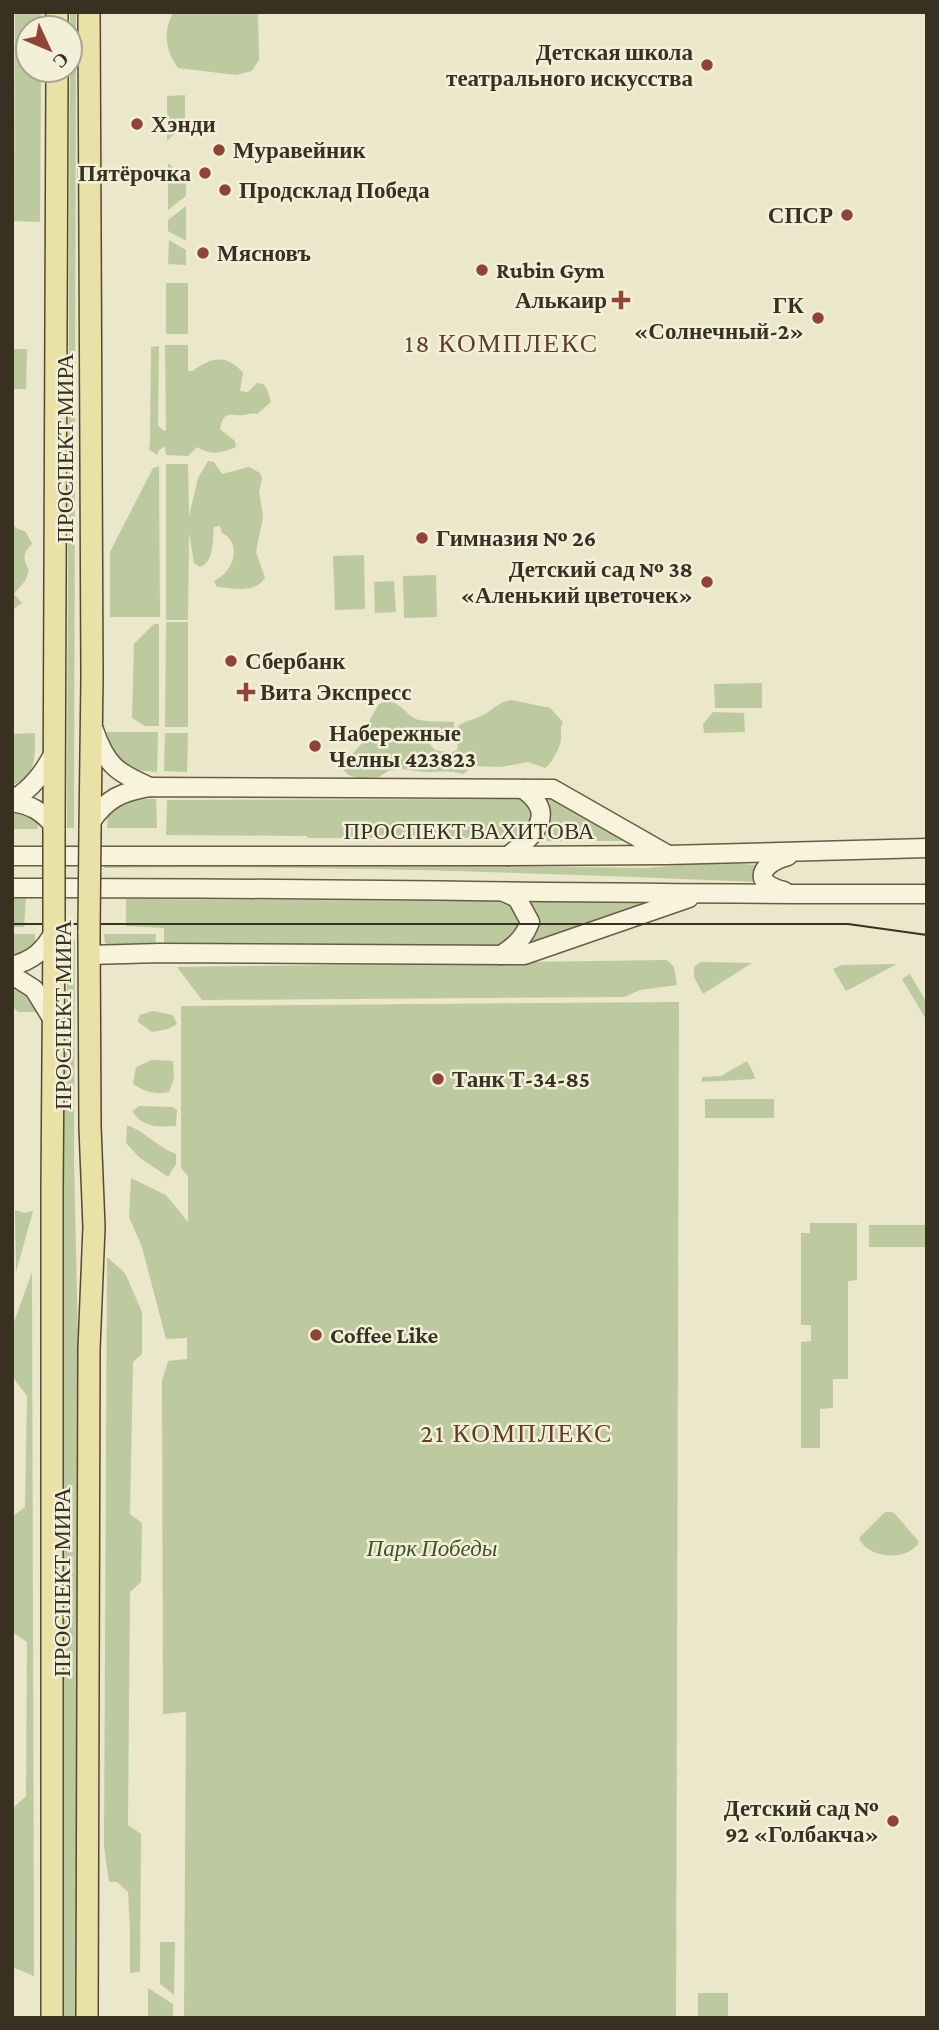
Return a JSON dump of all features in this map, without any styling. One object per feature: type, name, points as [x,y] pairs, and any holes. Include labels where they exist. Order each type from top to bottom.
[{"type":"main road","name":"ПРОСПЕКТ МИРА","points":[[87,2018],[89,1349],[94,1227],[90,1127],[89,955],[92,723],[89,12]]},
{"type":"main road","name":"ПРОСПЕКТ МИРА","points":[[52,2018],[57,84]]},
{"type":"main road","points":[[92,723],[100,748],[113,766],[124,775],[150,787]]},
{"type":"main road","points":[[12,801],[37,780],[54,753]]},
{"type":"main road","points":[[90,826],[100,808],[115,796],[150,787],[553,789],[667,855]]},
{"type":"main road","points":[[508,856],[530,838],[541,820],[538,802],[523,789]]},
{"type":"main road","points":[[12,801],[36,808],[54,828]]},
{"type":"main road","name":"ПРОСПЕКТ ВАХИТОВА","points":[[12,856],[667,855],[927,848]]},
{"type":"main road","points":[[801,894],[772,888],[765,882],[763,874],[766,866],[775,859],[805,851]]},
{"type":"main road","points":[[12,888],[927,894]]},
{"type":"main road","points":[[501,955],[525,935],[530,922],[517,898],[502,891]]},
{"type":"main road","points":[[89,955],[524,955],[702,893]]},
{"type":"main road","points":[[12,966],[35,958],[54,932]]},
{"type":"main road","points":[[12,975],[34,989],[54,1022]]},
{"type":"green space","points":[[15,12],[41,12],[41,14]]},
{"type":"green space","points":[[173,12],[258,12],[259,60],[252,71],[236,75],[178,68],[170,54],[167,41]]},
{"type":"green space","points":[[15,84],[41,84],[40,222],[14,221]]},
{"type":"green space","points":[[70,84],[76,84],[74,828],[67,828]]},
{"type":"green space","points":[[185,95],[185,124],[167,141],[167,96]]},
{"type":"green space","points":[[168,163],[186,180],[186,196],[168,210]]},
{"type":"green space","points":[[186,206],[186,241],[168,231],[168,220]]},
{"type":"green space","points":[[169,240],[186,250],[186,265],[168,264]]},
{"type":"green space","points":[[166,283],[188,283],[188,334],[166,334]]},
{"type":"green space","points":[[165,345],[188,345],[188,371],[213,360],[225,360],[243,373],[240,391],[248,392],[257,383],[263,384],[267,389],[271,402],[257,414],[229,415],[224,418],[220,429],[235,441],[236,447],[216,453],[197,447],[188,456],[166,455],[165,446],[158,451],[158,455],[149,450],[151,347],[159,346],[158,426],[166,430]]},
{"type":"green space","points":[[14,349],[27,349],[26,389],[14,389]]},
{"type":"green space","points":[[208,461],[214,462],[222,474],[249,467],[260,473],[262,479],[259,491],[263,517],[256,552],[265,578],[249,588],[217,587],[214,581],[225,573],[233,560],[234,549],[230,540],[222,533],[220,526],[214,527],[210,555],[200,567],[194,563],[189,533],[188,620],[166,620],[166,464],[188,464],[189,516],[198,478]]},
{"type":"green space","points":[[159,466],[160,617],[110,617],[110,552],[153,468]]},
{"type":"green space","points":[[12,522],[16,528],[26,532],[32,544],[24,556],[29,570],[25,581],[14,594],[22,603],[12,610]]},
{"type":"green space","points":[[364,555],[365,609],[335,610],[333,556]]},
{"type":"green space","points":[[436,575],[437,617],[404,618],[403,576]]},
{"type":"green space","points":[[394,581],[396,612],[375,613],[374,582]]},
{"type":"green space","points":[[166,622],[188,622],[188,727],[165,727]]},
{"type":"green space","points":[[154,624],[159,624],[159,726],[145,726],[132,718],[134,644]]},
{"type":"green space","points":[[762,683],[762,708],[715,708],[714,684]]},
{"type":"green space","points":[[512,700],[550,708],[563,722],[559,746],[545,768],[528,762],[501,767],[474,766],[463,774],[396,769],[378,777],[363,778],[349,775],[343,769],[344,763],[366,739],[369,721],[379,704],[397,704],[419,720],[454,722],[453,741],[427,741],[435,750],[451,753],[457,750],[459,725]]},
{"type":"green space","points":[[713,712],[744,713],[745,732],[704,733],[703,724]]},
{"type":"green space","points":[[107,732],[158,732],[157,772],[121,765],[111,753]]},
{"type":"green space","points":[[35,733],[33,765],[26,777],[12,785],[12,734]]},
{"type":"green space","points":[[165,733],[188,733],[187,772],[164,771]]},
{"type":"green space","points":[[546,796],[628,841],[538,841],[548,816]]},
{"type":"green space","points":[[123,799],[156,799],[157,828],[107,828],[108,813]]},
{"type":"green space","points":[[521,799],[532,809],[536,819],[517,838],[166,835],[167,800]]},
{"type":"green space","points":[[12,810],[25,810],[38,819],[38,829],[12,829]]},
{"type":"green space","points":[[104,862],[647,868],[714,862],[758,865],[758,882],[349,869],[104,868]]},
{"type":"green space","points":[[12,898],[26,898],[24,927],[12,927]]},
{"type":"green space","points":[[126,899],[657,902],[521,947],[164,946],[164,928],[126,926]]},
{"type":"green space","points":[[12,934],[35,934],[35,946],[20,956],[12,956]]},
{"type":"green space","points":[[104,934],[156,934],[155,946],[111,947],[105,943]]},
{"type":"green space","points":[[68,940],[75,940],[74,1159],[79,1388],[77,2018],[62,2018],[62,1170]]},
{"type":"green space","points":[[667,960],[674,967],[677,985],[640,990],[624,997],[202,1000],[177,967]]},
{"type":"green space","points":[[701,962],[752,963],[703,994],[694,977],[694,967]]},
{"type":"green space","points":[[897,964],[846,991],[833,969],[842,965]]},
{"type":"green space","points":[[910,974],[927,1003],[927,1021],[902,979]]},
{"type":"green space","points":[[12,983],[16,983],[36,1003],[37,1012],[18,1012],[12,1006]]},
{"type":"green space","name":"Парк Победы","points":[[679,1002],[676,2018],[184,2018],[186,1712],[163,1714],[162,1381],[168,1361],[187,1359],[187,1338],[166,1339],[142,1247],[129,1217],[131,1178],[166,1195],[188,1222],[188,1176],[181,1168],[181,1006]]},
{"type":"green space","points":[[153,1011],[173,1015],[177,1024],[152,1032],[138,1022],[139,1015]]},
{"type":"green space","points":[[152,1060],[173,1061],[174,1079],[169,1092],[150,1092],[133,1084],[136,1067]]},
{"type":"green space","points":[[747,1061],[755,1079],[702,1082],[702,1077],[721,1076]]},
{"type":"green space","points":[[705,1099],[774,1099],[774,1118],[705,1118]]},
{"type":"green space","points":[[139,1106],[173,1107],[177,1110],[176,1126],[157,1126],[141,1121],[132,1111]]},
{"type":"green space","points":[[127,1125],[176,1154],[176,1164],[168,1177],[139,1157],[126,1143]]},
{"type":"green space","points":[[15,1210],[25,1213],[33,1211],[16,1272]]},
{"type":"green space","points":[[810,1223],[857,1223],[857,1280],[848,1281],[848,1379],[833,1379],[833,1408],[820,1409],[820,1448],[801,1448],[801,1342],[811,1341],[811,1325],[801,1325],[801,1233],[810,1233]]},
{"type":"green space","points":[[869,1225],[926,1225],[926,1247],[869,1247]]},
{"type":"green space","points":[[107,1257],[125,1273],[142,1312],[142,1354],[133,1362],[130,1514],[142,1523],[141,1582],[130,1592],[128,1825],[141,1834],[140,1972],[130,1973],[128,1892],[117,1882],[109,1882],[104,1847]]},
{"type":"green space","points":[[32,1272],[34,1976],[12,1967],[12,1809],[26,1796],[27,1642],[12,1632],[12,1517],[25,1507],[27,1396],[14,1379],[13,1325]]},
{"type":"green space","points":[[885,1512],[896,1515],[919,1542],[914,1548],[906,1553],[888,1555],[879,1554],[863,1545],[859,1538]]},
{"type":"green space","points":[[160,1942],[175,1942],[174,1995],[160,1984]]},
{"type":"green space","points":[[148,1988],[173,2004],[173,2018],[148,2018]]},
{"type":"green space","points":[[698,1993],[728,1993],[728,2018],[698,2018]]},
{"type":"tram line","points":[[12,924],[848,924],[927,935]]},
{"type":"place","name":"Детская школа театрального искусства","points":[[707,65]]},
{"type":"place","name":"Хэнди","points":[[137,124]]},
{"type":"place","name":"Муравейник","points":[[219,150]]},
{"type":"place","name":"Пятёрочка","points":[[205,173]]},
{"type":"place","name":"Продсклад Победа","points":[[225,190]]},
{"type":"place","name":"СПСР","points":[[847,215]]},
{"type":"place","name":"Мясновъ","points":[[203,253]]},
{"type":"place","name":"Rubin Gym","points":[[482,270]]},
{"type":"place","name":"Алькаир","points":[[621,300]]},
{"type":"place","name":"ГК «Солнечный-2»","points":[[818,318]]},
{"type":"place","name":"Гимназия № 26","points":[[422,538]]},
{"type":"place","name":"Детский сад № 38 «Аленький цветочек»","points":[[707,582]]},
{"type":"place","name":"Сбербанк","points":[[231,661]]},
{"type":"place","name":"Вита Экспресс","points":[[246,692]]},
{"type":"place","name":"Набережные Челны 423823","points":[[315,746]]},
{"type":"place","name":"Танк Т-34-85","points":[[438,1079]]},
{"type":"place","name":"Coffee Like","points":[[316,1335]]},
{"type":"place","name":"Детский сад № 92 «Голбакча»","points":[[893,1821]]},
{"type":"district","name":"18 КОМПЛЕКС","points":[[502,343]]},
{"type":"district","name":"21 КОМПЛЕКС","points":[[517,1433]]}]
